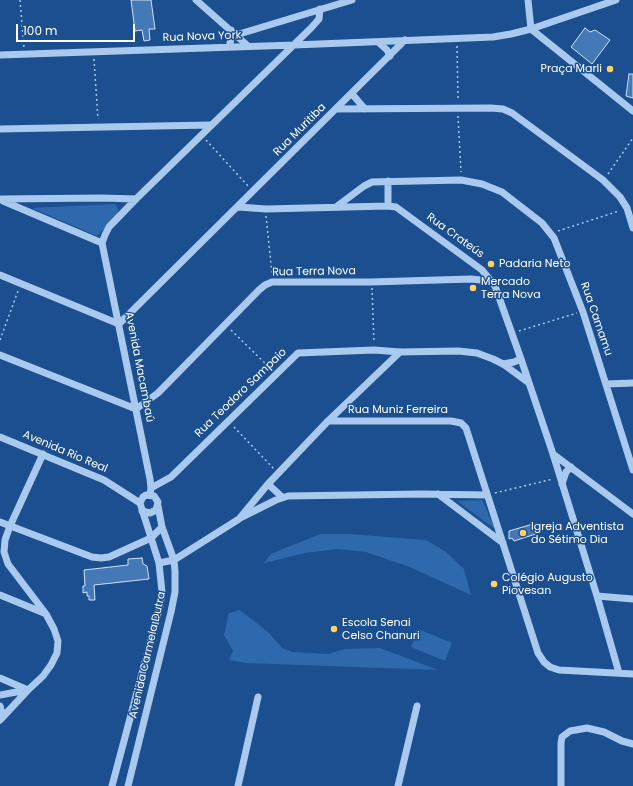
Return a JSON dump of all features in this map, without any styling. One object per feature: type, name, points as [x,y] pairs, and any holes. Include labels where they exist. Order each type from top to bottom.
[{"type":"street","points":[[196,0],[234,32],[248,46]]},
{"type":"street","points":[[234,32],[352,0]]},
{"type":"street","points":[[528,0],[531,29],[633,111]]},
{"type":"street","points":[[406,40],[493,37],[511,34],[531,29],[616,0]]},
{"type":"street","points":[[0,199],[102,243],[109,227],[210,125],[294,45],[318,19],[320,9]]},
{"type":"street","points":[[229,47],[234,32]]},
{"type":"street","name":"Rua Nova York","points":[[0,55],[406,40]]},
{"type":"street","name":"Rua Muritiba","points":[[119,324],[406,40]]},
{"type":"street","points":[[377,42],[387,50],[390,56]]},
{"type":"street","points":[[352,94],[365,109]]},
{"type":"street","points":[[336,109],[503,109],[512,113],[603,180],[627,208],[633,228]]},
{"type":"street","points":[[0,129],[210,125]]},
{"type":"street","name":"Rua Camamu","points":[[336,207],[364,186],[372,182],[461,180],[482,184],[502,192],[542,223],[554,238],[583,312],[630,452],[633,470]]},
{"type":"street","points":[[388,182],[388,206]]},
{"type":"street","points":[[0,199],[136,199]]},
{"type":"street","name":"Rua Crateús","points":[[238,207],[266,209],[388,206],[396,208],[482,270],[491,281],[495,286],[561,480],[597,596],[618,673]]},
{"type":"street","name":"Avenida Macambaú","points":[[102,243],[151,491]]},
{"type":"street","points":[[471,279],[482,270]]},
{"type":"street","points":[[0,275],[119,324]]},
{"type":"street","name":"Rua Terra Nova","points":[[136,409],[158,393],[259,290],[272,282],[371,282],[471,279],[491,281]]},
{"type":"street","name":"Rua Teodoro Sampaio","points":[[151,491],[171,477],[298,353],[374,350],[400,352],[458,351],[477,353],[493,358],[529,384]]},
{"type":"street","points":[[238,519],[278,473],[328,421],[400,352]]},
{"type":"street","points":[[0,355],[136,409]]},
{"type":"street","points":[[503,364],[521,360]]},
{"type":"street","points":[[606,384],[633,383]]},
{"type":"street","name":"Rua Muniz Ferreira","points":[[328,421],[451,421],[461,423],[466,428],[538,653],[544,662],[550,667],[559,670],[618,673]]},
{"type":"street","name":"Avenida Rio Real","points":[[0,437],[104,480],[141,507]]},
{"type":"street","points":[[2,718],[43,676],[52,665],[57,653],[58,641],[54,629],[46,614],[8,564],[4,552],[5,540],[10,526],[43,454]]},
{"type":"street","points":[[552,454],[633,514]]},
{"type":"street","points":[[561,480],[570,467]]},
{"type":"street","points":[[268,484],[282,497]]},
{"type":"street","points":[[151,491],[157,499],[158,506],[156,510],[150,513],[141,507],[143,497],[151,491]]},
{"type":"street","points":[[437,494],[503,543]]},
{"type":"street","points":[[159,563],[174,560],[238,519],[282,497],[437,494],[487,495]]},
{"type":"street","name":"Avenida Carmela Dutra","points":[[128,786],[173,603],[175,571],[174,560],[162,527],[158,506]]},
{"type":"street","name":"Avenida Carmela Dutra","points":[[112,786],[160,606],[162,592],[159,563],[141,507]]},
{"type":"street","points":[[0,522],[92,557],[101,558],[108,557],[151,538],[162,527]]},
{"type":"street","points":[[0,595],[46,614]]},
{"type":"street","points":[[597,596],[633,598]]},
{"type":"street","points":[[618,673],[633,674]]},
{"type":"street","points":[[0,678],[28,690]]},
{"type":"street","points":[[0,695],[28,690]]},
{"type":"street","points":[[238,786],[258,697]]},
{"type":"street","points":[[0,706],[2,718]]},
{"type":"street","points":[[398,786],[417,706]]},
{"type":"street","points":[[561,786],[561,743],[562,737],[570,731],[587,728],[604,732],[622,741],[633,744]]},
{"type":"path","points":[[20,0],[24,54]]},
{"type":"path","points":[[456,38],[461,180]]},
{"type":"path","points":[[94,51],[98,127]]},
{"type":"path","points":[[611,168],[633,138]]},
{"type":"path","points":[[206,141],[254,191]]},
{"type":"path","points":[[551,233],[627,208]]},
{"type":"path","points":[[266,209],[272,282]]},
{"type":"path","points":[[371,282],[374,350]]},
{"type":"path","points":[[0,340],[21,284]]},
{"type":"path","points":[[511,333],[583,312]]},
{"type":"path","points":[[225,324],[276,374]]},
{"type":"path","points":[[228,421],[278,473]]},
{"type":"path","points":[[487,495],[561,480]]},
{"type":"shaded area","points":[[115,204],[118,209],[118,214],[97,236],[32,208]]},
{"type":"shaded area","points":[[482,500],[495,529],[457,501]]},
{"type":"shaded area","points":[[320,534],[349,534],[426,540],[446,552],[464,569],[471,595],[410,567],[366,552],[337,549],[305,553],[264,563],[271,554]]},
{"type":"shaded area","points":[[240,610],[269,633],[282,648],[292,652],[328,654],[345,649],[380,648],[438,670],[246,663],[229,660],[233,651],[224,635],[229,613]]},
{"type":"shaded area","points":[[418,629],[452,643],[445,661],[411,647]]},
{"type":"building","points":[[131,0],[151,0],[155,29],[149,29],[150,40],[144,41],[142,30],[135,31]]},
{"type":"building","points":[[585,28],[590,32],[595,30],[610,40],[592,64],[571,47]]},
{"type":"building","points":[[629,74],[633,74],[633,98],[626,96]]},
{"type":"building","name":"Igreja Adventista do Sétimo Dia","points":[[533,524],[536,534],[514,541],[512,538],[509,539],[509,531]]},
{"type":"building","points":[[142,558],[143,564],[147,566],[149,579],[94,585],[95,600],[89,600],[87,592],[83,593],[83,586],[85,586],[84,570],[128,565],[128,559]]},
{"type":"place","name":"Praça Marli","points":[[610,69]]},
{"type":"place","name":"Padaria Neto","points":[[491,264]]},
{"type":"place","name":"Mercado Terra Nova","points":[[473,288]]},
{"type":"place","name":"Igreja Adventista do Sétimo Dia","points":[[523,533]]},
{"type":"place","name":"Colégio Augusto Piovesan","points":[[494,584]]},
{"type":"place","name":"Escola Senai Celso Chanuri","points":[[334,629]]}]
